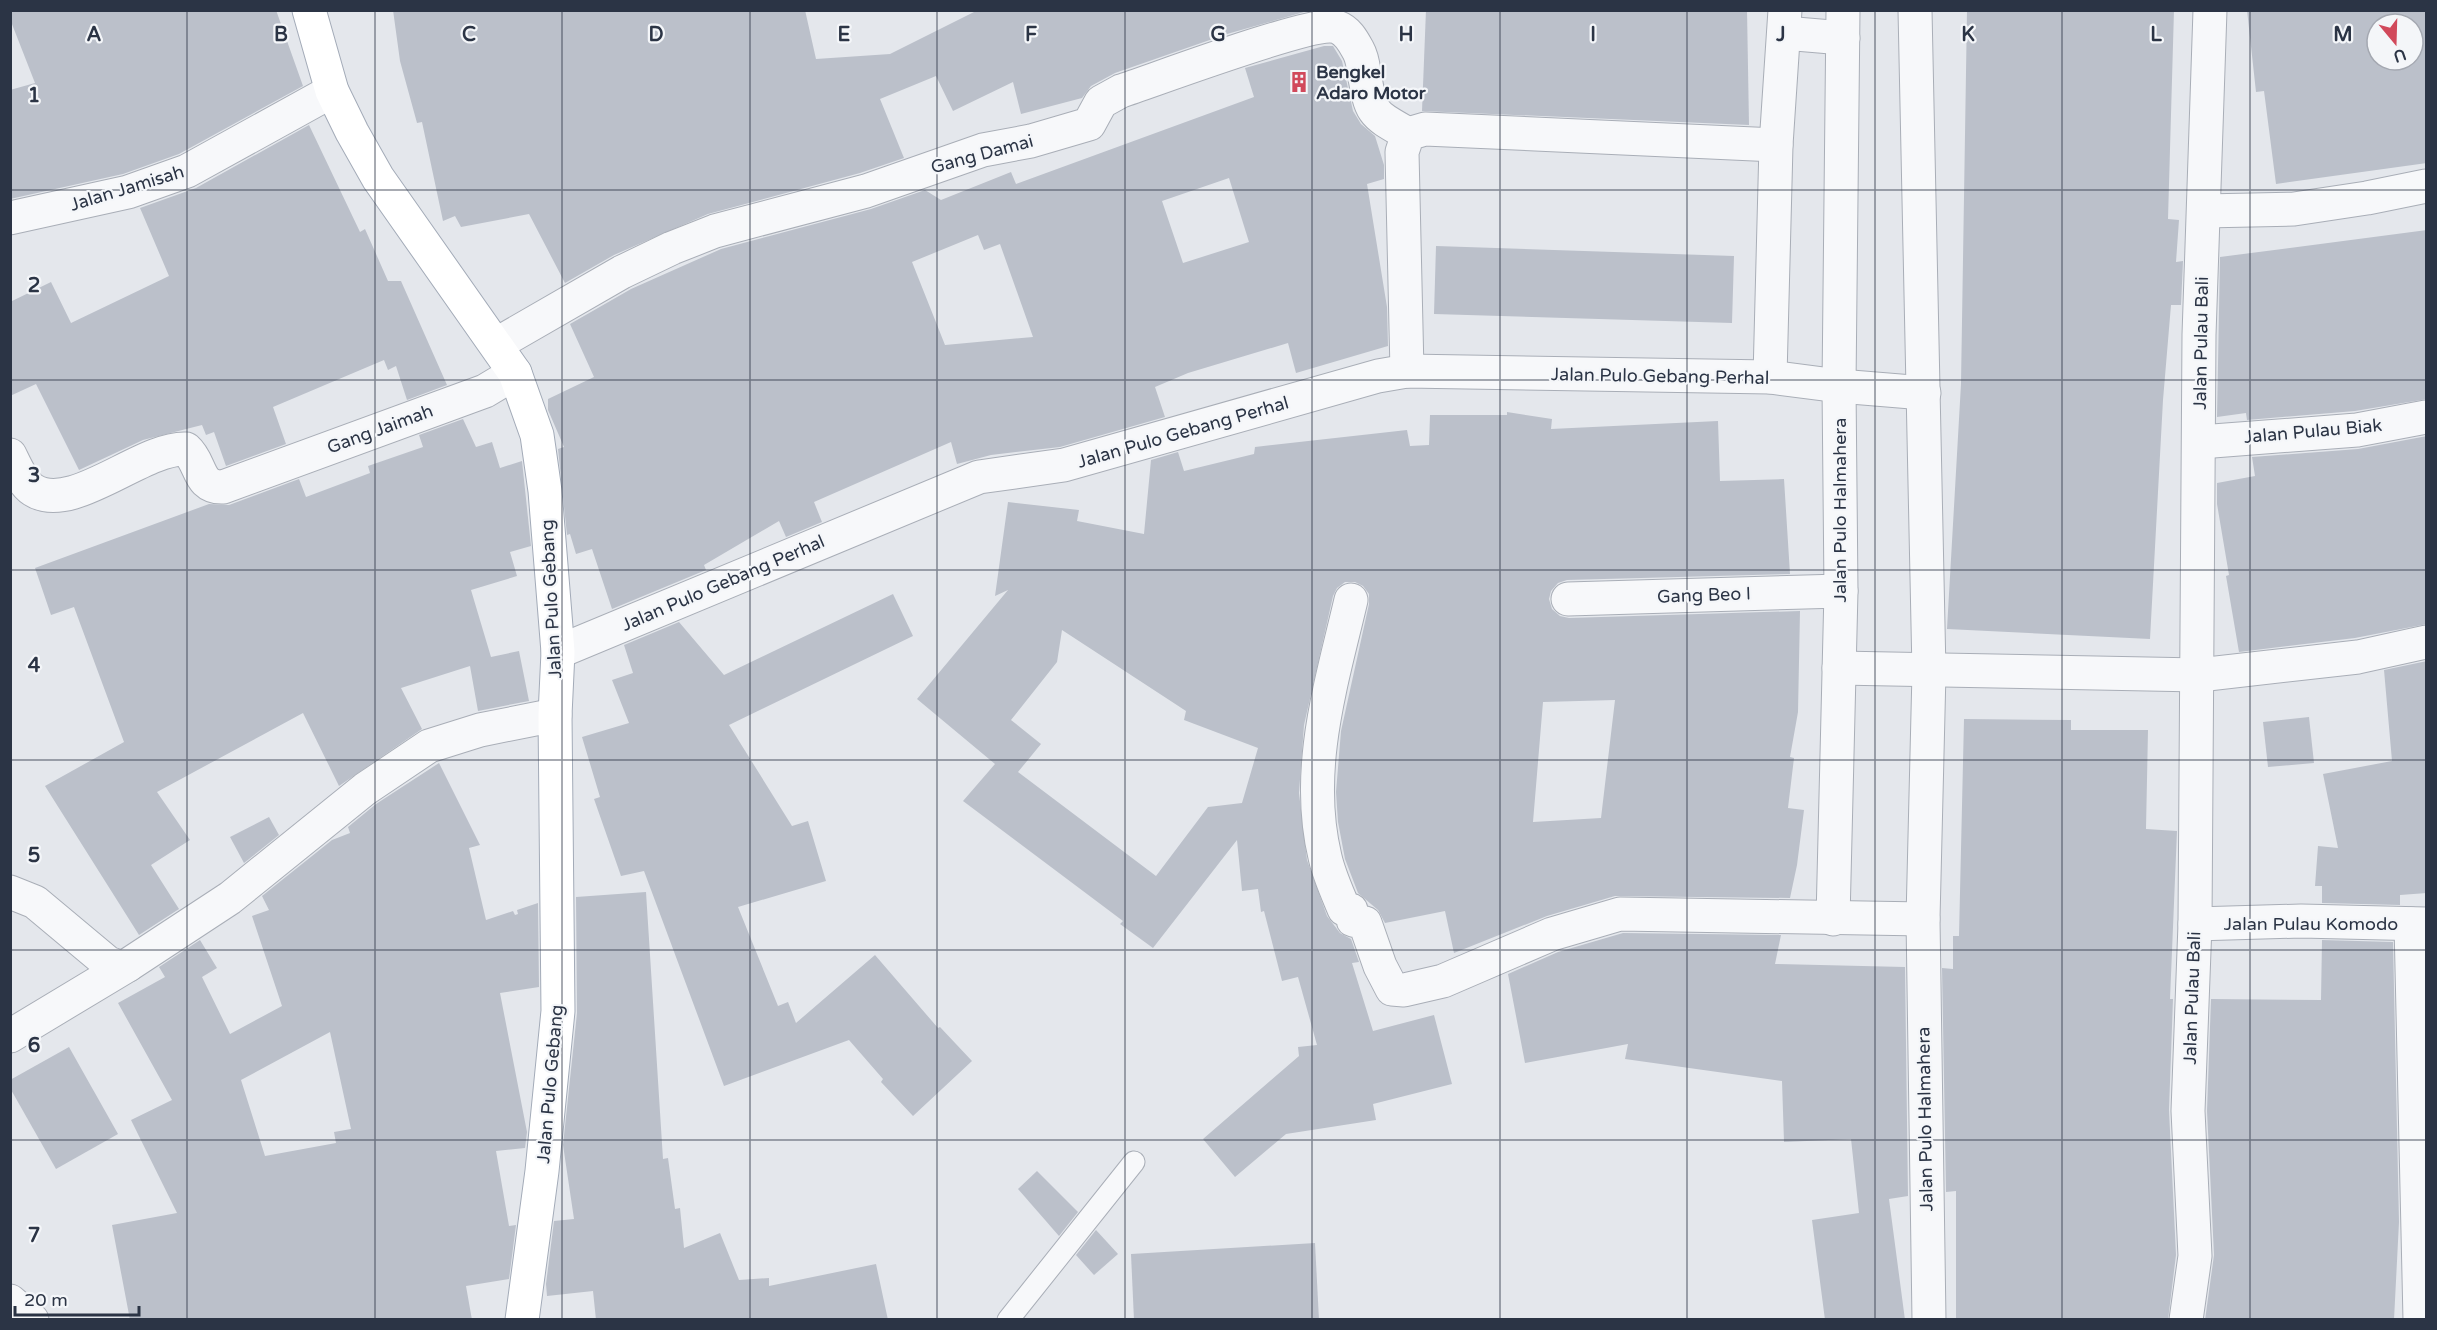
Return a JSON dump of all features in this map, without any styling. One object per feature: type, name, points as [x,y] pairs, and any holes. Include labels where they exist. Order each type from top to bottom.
[{"type":"main road","name":"Jalan Pulo Gebang","points":[[309,10],[332,91],[378,178],[515,373],[537,435],[545,490],[558,652],[555,715],[558,1011],[542,1171],[522,1320]]},
{"type":"street","name":"Jalan Pulo Halmahera","points":[[1915,10],[1929,672],[1923,919],[1929,1320]]},
{"type":"street","name":"Jalan Pulau Bali","points":[[2186,1320],[2194,1256],[2188,1110],[2195,924],[2199,675],[2199,335],[2210,10]]},
{"type":"street","points":[[1770,376],[1776,145],[1785,22],[1843,24]]},
{"type":"street","name":"Jalan Pulo Halmahera","points":[[1833,919],[1841,591],[1839,386],[1843,24]]},
{"type":"street","name":"Gang Damai","points":[[497,345],[622,272],[716,231],[866,190],[983,150],[1031,141],[1089,124],[1095,118],[1101,102],[1121,91],[1283,37],[1324,27],[1336,27],[1348,33],[1361,55],[1370,107],[1381,119],[1408,134]]},
{"type":"street","name":"Jalan Jamisah","points":[[10,218],[128,192],[188,171],[332,91]]},
{"type":"street","points":[[1407,372],[1402,152],[1408,134],[1425,129],[1776,145]]},
{"type":"street","points":[[2204,211],[2294,209],[2427,186]]},
{"type":"street","name":"Jalan Pulo Gebang Perhal","points":[[558,652],[979,477],[1064,465],[1378,376],[1407,372],[1770,376],[1839,386],[1923,393]]},
{"type":"street","name":"Gang Jaimah","points":[[10,455],[32,489],[44,495],[68,494],[102,481],[157,453],[176,448],[186,449],[192,454],[207,484],[212,488],[243,482],[341,443],[485,392],[515,373]]},
{"type":"street","name":"Jalan Pulau Biak","points":[[2200,442],[2357,429],[2427,417]]},
{"type":"street","name":"Gang Beo I","points":[[1568,599],[1841,591]]},
{"type":"street","points":[[1351,600],[1323,719],[1316,785],[1325,858],[1344,909],[1351,910],[1353,920],[1365,923],[1380,966],[1392,988],[1404,990],[1443,981],[1552,934],[1620,914],[1923,919]]},
{"type":"street","points":[[1839,668],[1929,672],[2199,675],[2358,657],[2427,642]]},
{"type":"street","points":[[10,1036],[128,965],[230,898],[365,789],[429,746],[480,730],[555,715]]},
{"type":"street","points":[[10,892],[35,902],[108,963],[120,967],[128,965]]},
{"type":"street","name":"Jalan Pulau Komodo","points":[[2195,924],[2301,921],[2419,924]]},
{"type":"street","points":[[2419,924],[2420,1320]]},
{"type":"street","points":[[10,1301],[32,1320]]},
{"type":"lane","points":[[1008,1320],[1134,1161]]},
{"type":"building","points":[[10,10],[276,10],[303,86],[179,154],[123,174],[10,199],[10,90],[35,83],[10,19]]},
{"type":"building","points":[[393,10],[805,10],[816,59],[890,54],[978,10],[1311,10],[1227,34],[1115,73],[1091,86],[1082,98],[1021,114],[1013,82],[953,111],[936,76],[880,99],[904,158],[860,173],[708,214],[614,255],[565,283],[529,214],[461,227],[455,216],[443,221],[422,122],[417,123],[400,61]]},
{"type":"building","points":[[1426,10],[1747,10],[1749,125],[1422,111]]},
{"type":"building","points":[[1967,10],[2174,10],[2168,219],[2179,220],[2176,262],[2183,261],[2181,305],[2171,305],[2163,400],[2150,639],[1947,629],[1961,384]]},
{"type":"building","points":[[2247,10],[2427,10],[2427,163],[2276,184],[2264,91],[2256,92]]},
{"type":"building","points":[[1324,46],[1333,46],[1342,61],[1353,111],[1361,124],[1375,136],[1384,165],[1384,179],[1367,184],[1387,307],[1388,346],[1296,373],[1288,343],[1188,373],[1155,387],[1165,417],[1060,447],[991,455],[957,464],[951,442],[814,502],[822,522],[786,537],[779,521],[704,565],[706,570],[612,609],[592,549],[576,554],[570,534],[567,535],[558,449],[564,447],[548,410],[548,399],[594,377],[570,324],[631,289],[721,249],[871,209],[925,190],[941,200],[1011,172],[1016,184],[1254,97],[1245,68]],"holes":[[[1229,178],[1249,242],[1183,263],[1162,201]],[[978,235],[984,250],[1000,244],[1033,337],[945,345],[912,262]]]},
{"type":"building","points":[[309,125],[360,232],[365,229],[388,281],[401,281],[447,385],[407,400],[396,366],[388,370],[384,360],[273,407],[286,444],[226,466],[214,432],[206,435],[202,425],[143,440],[79,470],[36,384],[10,396],[10,302],[51,282],[71,323],[169,276],[140,208],[196,188]]},
{"type":"building","points":[[2427,230],[2427,399],[2355,411],[2247,420],[2246,413],[2217,417],[2220,257]]},
{"type":"building","points":[[1436,246],[1734,256],[1732,323],[1434,314]]},
{"type":"building","points":[[1507,412],[1552,419],[1551,429],[1718,421],[1720,481],[1784,479],[1790,574],[1567,580],[1558,583],[1551,591],[1549,599],[1552,609],[1560,616],[1569,618],[1800,611],[1798,712],[1790,757],[1794,758],[1788,808],[1804,810],[1790,898],[1615,896],[1547,916],[1454,953],[1445,911],[1385,923],[1378,910],[1358,893],[1345,859],[1338,822],[1336,792],[1341,731],[1369,604],[1369,594],[1363,586],[1355,582],[1345,582],[1337,588],[1333,596],[1304,725],[1299,793],[1307,860],[1327,916],[1340,933],[1351,939],[1359,962],[1352,963],[1373,1031],[1434,1015],[1452,1084],[1373,1104],[1376,1120],[1286,1134],[1235,1177],[1203,1139],[1299,1056],[1298,1047],[1317,1045],[1298,977],[1282,981],[1264,911],[1261,912],[1258,889],[1242,891],[1237,840],[1153,948],[1120,924],[1123,921],[963,801],[995,764],[917,699],[1008,590],[995,596],[1008,502],[1079,510],[1077,521],[1144,534],[1151,460],[1178,452],[1184,471],[1254,454],[1255,447],[1407,430],[1410,446],[1429,445],[1430,415],[1507,415]],"holes":[[[1062,630],[1186,711],[1184,720],[1258,748],[1242,803],[1208,807],[1156,876],[1018,772],[1041,744],[1011,720],[1057,662]],[[1615,700],[1601,818],[1533,822],[1543,702]]]},
{"type":"building","points":[[463,419],[476,447],[492,442],[500,468],[522,461],[531,546],[510,552],[517,576],[471,590],[491,657],[519,651],[529,701],[478,711],[470,666],[401,688],[422,729],[339,786],[303,713],[157,792],[190,840],[151,865],[179,909],[139,935],[45,786],[124,742],[74,607],[51,615],[35,568],[209,504],[229,505],[299,479],[306,497],[370,473],[368,466],[423,447],[419,435]]},
{"type":"building","points":[[2427,436],[2427,624],[2355,638],[2239,652],[2226,576],[2229,575],[2217,504],[2217,483],[2255,476],[2252,457],[2358,449]]},
{"type":"building","points":[[893,594],[913,636],[729,725],[792,826],[808,821],[826,881],[738,907],[778,1006],[788,1002],[796,1023],[875,955],[938,1028],[940,1027],[972,1061],[913,1116],[881,1082],[883,1079],[849,1040],[724,1086],[644,871],[621,876],[594,799],[600,797],[582,737],[629,723],[612,680],[633,673],[624,645],[679,622],[724,675]]},
{"type":"building","points":[[2427,661],[2427,893],[2400,895],[2400,905],[2322,903],[2322,886],[2315,886],[2318,846],[2338,848],[2323,774],[2392,761],[2384,670]]},
{"type":"building","points":[[2309,717],[2314,763],[2268,767],[2263,722]]},
{"type":"building","points":[[1964,719],[2071,720],[2071,730],[2148,730],[2146,829],[2177,831],[2170,999],[2173,999],[2169,1110],[2176,1255],[2168,1320],[1956,1320],[1956,1191],[1946,1192],[1942,968],[1953,969],[1953,936],[1959,936]]},
{"type":"building","points":[[439,763],[480,845],[469,848],[486,920],[513,911],[515,915],[518,914],[517,910],[538,903],[539,987],[500,993],[527,1132],[525,1148],[496,1151],[509,1226],[516,1225],[509,1279],[466,1286],[472,1320],[130,1320],[112,1225],[177,1213],[131,1120],[172,1100],[118,1003],[165,977],[159,967],[200,940],[217,968],[202,977],[230,1034],[282,1006],[252,916],[269,910],[262,896],[332,840],[350,833],[348,827],[376,804]],"holes":[[[330,1032],[351,1129],[334,1132],[336,1143],[265,1156],[241,1080]]]},
{"type":"building","points":[[269,817],[279,835],[244,863],[230,837]]},
{"type":"building","points":[[646,892],[663,1159],[668,1158],[675,1209],[680,1208],[684,1248],[720,1233],[739,1280],[769,1278],[769,1286],[876,1264],[888,1320],[596,1320],[593,1291],[547,1296],[546,1284],[554,1221],[574,1219],[563,1145],[577,1013],[576,897]]},
{"type":"building","points":[[1623,933],[1781,935],[1775,964],[1905,967],[1908,1196],[1889,1199],[1905,1320],[1825,1320],[1812,1220],[1859,1213],[1851,1139],[1784,1142],[1782,1081],[1625,1059],[1628,1044],[1525,1063],[1508,974],[1558,952]]},
{"type":"building","points":[[2322,940],[2393,942],[2399,1222],[2394,1320],[2205,1320],[2214,1255],[2207,1111],[2211,999],[2321,1000]]},
{"type":"building","points":[[69,1047],[118,1134],[56,1169],[10,1088],[10,1080]]},
{"type":"building","points":[[1037,1171],[1078,1212],[1059,1236],[1018,1189]]},
{"type":"building","points":[[1096,1230],[1118,1254],[1094,1275],[1076,1255]]},
{"type":"building","points":[[1315,1243],[1319,1320],[1134,1320],[1131,1254]]},
{"type":"place","name":"Bengkel Adaro Motor","points":[[1299,82]]}]
